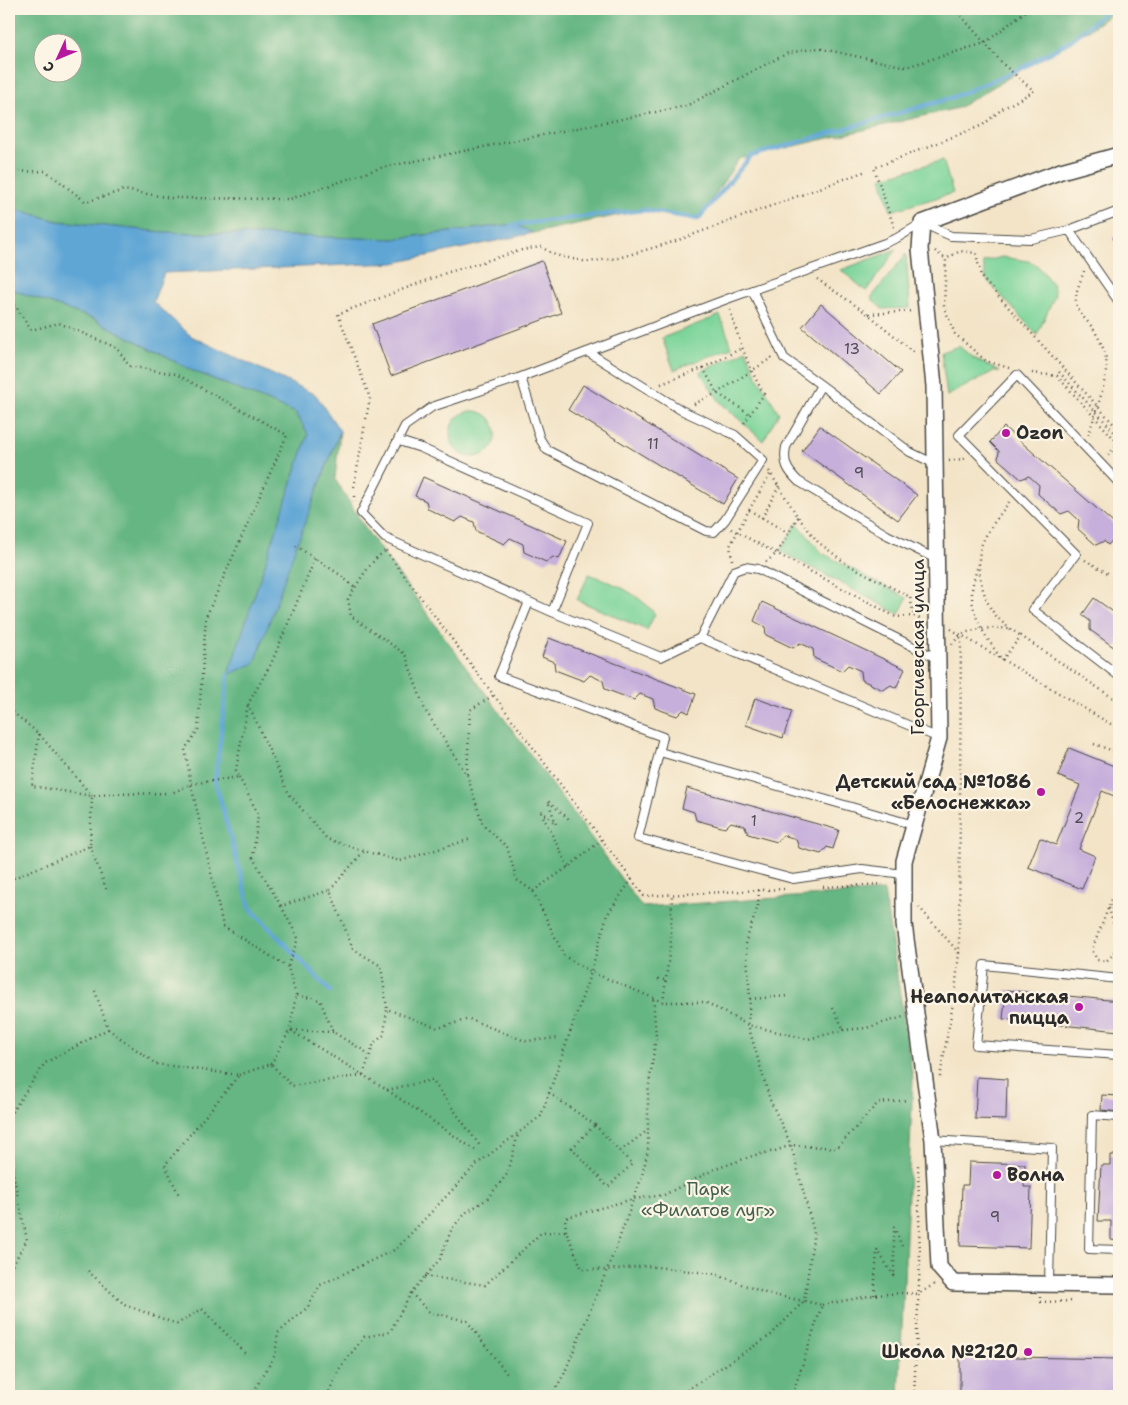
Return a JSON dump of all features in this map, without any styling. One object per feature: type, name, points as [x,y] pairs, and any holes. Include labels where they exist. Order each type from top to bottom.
[{"type":"street","points":[[922,223],[1061,171],[1119,155]]},
{"type":"street","name":"Георгиевская улица","points":[[922,223],[920,249],[934,386],[939,738],[904,861],[904,924],[933,1140],[939,1267],[947,1276]]},
{"type":"street","points":[[947,1276],[953,1283],[1119,1285]]},
{"type":"lane","points":[[938,659],[758,569],[745,567],[734,571],[700,638],[661,657],[552,612],[385,538],[361,514],[406,426],[432,408],[897,238],[922,223],[951,236],[1032,240],[1069,230],[1119,211]]},
{"type":"lane","points":[[1069,230],[1119,302]]},
{"type":"lane","points":[[752,290],[784,358],[910,452],[935,464]]},
{"type":"lane","points":[[521,377],[540,439],[547,450],[706,531],[714,532],[763,460],[735,435],[682,410],[588,352]]},
{"type":"lane","points":[[1119,483],[1016,375],[959,435],[1076,554],[1033,610],[1119,676]]},
{"type":"lane","points":[[821,385],[786,447],[784,458],[787,471],[798,481],[887,535],[936,559]]},
{"type":"lane","points":[[399,441],[421,448],[588,523],[552,612]]},
{"type":"lane","points":[[529,602],[499,676],[663,736],[638,838],[793,880],[862,869],[904,881]]},
{"type":"lane","points":[[700,638],[939,738]]},
{"type":"lane","points":[[660,752],[914,825]]},
{"type":"lane","points":[[1119,979],[984,965],[976,1045],[1119,1055]]},
{"type":"lane","points":[[1119,1117],[1092,1115],[1089,1249],[1119,1250]]},
{"type":"lane","points":[[933,1140],[1052,1148],[1049,1284]]},
{"type":"path","points":[[897,238],[872,169],[984,126],[1002,109],[1034,91],[1012,72],[955,9]]},
{"type":"path","points":[[9,172],[46,171],[86,202],[124,190],[171,198],[290,199],[380,168],[686,106],[788,53],[818,48],[906,67],[985,43],[1028,9]]},
{"type":"path","points":[[366,419],[370,398],[338,314],[446,274],[522,250],[541,247],[555,255],[587,262],[618,258],[673,242],[866,172]]},
{"type":"path","points":[[930,248],[946,259]]},
{"type":"path","points":[[946,259],[960,251],[976,253],[981,277],[1119,430]]},
{"type":"path","points":[[1089,258],[1077,291],[1076,302],[1082,316],[1094,329],[1106,359],[1106,371],[1098,407],[1088,433],[1090,438]]},
{"type":"path","points":[[946,259],[944,307],[955,334],[986,361],[1011,369]]},
{"type":"path","points":[[805,271],[868,314],[932,367]]},
{"type":"path","points":[[727,299],[751,372],[764,394],[751,415],[735,435]]},
{"type":"path","points":[[9,305],[15,306],[31,330],[59,322],[117,348],[129,366],[176,374],[287,435],[206,617],[198,730],[185,749],[191,784],[224,926],[288,967]]},
{"type":"path","points":[[868,314],[944,307]]},
{"type":"path","points":[[649,388],[703,368],[742,348]]},
{"type":"path","points":[[682,410],[717,393],[781,351]]},
{"type":"path","points":[[703,368],[717,393],[751,415]]},
{"type":"path","points":[[1057,376],[1062,368]]},
{"type":"path","points":[[1059,372],[1119,437]]},
{"type":"path","points":[[1029,373],[1057,376],[1119,444],[1099,462]]},
{"type":"path","points":[[354,509],[354,487],[365,424]]},
{"type":"path","points":[[935,464],[979,456]]},
{"type":"path","points":[[763,460],[798,517],[818,542],[847,564],[910,597],[914,616]]},
{"type":"path","points":[[734,571],[730,546],[771,473]]},
{"type":"path","points":[[762,518],[779,486]]},
{"type":"path","points":[[1002,660],[982,629],[972,604],[972,591],[982,545],[1015,492]]},
{"type":"path","points":[[749,510],[788,533]]},
{"type":"path","points":[[758,569],[777,553],[798,517]]},
{"type":"path","points":[[720,525],[737,531],[896,617],[914,616],[961,635],[1119,730]]},
{"type":"path","points":[[296,546],[339,574],[355,588]]},
{"type":"path","points":[[788,889],[644,896],[385,551],[379,555],[348,599],[351,616],[405,654],[425,710],[467,776],[482,825],[507,847],[517,880],[533,891],[564,956],[591,972],[663,1002],[705,1002],[748,1025],[808,1039],[844,1030],[866,1028],[899,1018]]},
{"type":"path","points":[[1076,554],[1119,579]]},
{"type":"path","points":[[94,988],[108,1029],[156,1064],[239,1075],[271,1064],[290,1030],[296,995],[288,967],[298,938],[253,858],[258,814],[236,770],[248,704],[271,664],[315,558]]},
{"type":"path","points":[[980,559],[981,583],[995,616],[1021,636],[1119,702]]},
{"type":"path","points":[[938,659],[961,635],[994,627],[1011,629]]},
{"type":"path","points":[[1002,660],[1021,636]]},
{"type":"path","points":[[467,776],[470,710],[494,695]]},
{"type":"path","points":[[248,704],[289,794],[327,839],[400,861],[471,839]]},
{"type":"path","points":[[9,709],[39,734],[92,796],[90,846],[107,891]]},
{"type":"path","points":[[39,734],[32,786],[92,796],[172,793],[191,784],[239,778]]},
{"type":"path","points":[[1094,744],[1119,754]]},
{"type":"path","points":[[568,867],[540,810],[556,824],[548,801],[569,819]]},
{"type":"path","points":[[533,891],[568,867],[602,840]]},
{"type":"path","points":[[9,880],[90,846]]},
{"type":"path","points":[[281,906],[330,890],[364,851]]},
{"type":"path","points":[[251,1396],[275,1356],[278,1333],[308,1307],[320,1285],[396,1250],[477,1164],[541,1116],[591,972],[607,915],[632,879]]},
{"type":"path","points":[[817,887],[884,884],[904,881],[959,953]]},
{"type":"path","points":[[1109,908],[1117,941],[1116,950],[1106,961],[1097,960],[1093,947],[1119,881]]},
{"type":"path","points":[[330,890],[353,949],[381,966],[387,1008],[384,1035],[374,1043],[363,1075]]},
{"type":"path","points":[[679,1396],[771,1335],[804,1301],[814,1232],[791,1145],[770,1100],[748,1025],[750,999],[746,941],[758,906],[760,890]]},
{"type":"path","points":[[663,1002],[671,940],[672,894]]},
{"type":"path","points":[[658,979],[666,980]]},
{"type":"path","points":[[296,995],[320,1000],[333,1032]]},
{"type":"path","points":[[750,999],[788,996]]},
{"type":"path","points":[[552,1396],[564,1374],[641,1179],[648,1151],[648,1092],[656,1037],[653,997]]},
{"type":"path","points":[[387,1008],[438,1028],[469,1018],[525,1041],[560,1038]]},
{"type":"path","points":[[833,1008],[844,1030]]},
{"type":"path","points":[[9,1116],[45,1063],[108,1029]]},
{"type":"path","points":[[290,1030],[333,1032],[369,1054]]},
{"type":"path","points":[[290,1030],[387,1090],[475,1150]]},
{"type":"path","points":[[271,1064],[292,1086],[363,1075]]},
{"type":"path","points":[[179,1195],[165,1165],[239,1075]]},
{"type":"path","points":[[387,1090],[432,1080],[480,1146]]},
{"type":"path","points":[[549,1093],[595,1125],[632,1164],[608,1187],[572,1148],[595,1125]]},
{"type":"path","points":[[908,1100],[878,1103],[837,1148],[791,1145],[775,1152],[755,1155],[713,1170],[664,1195],[633,1199],[565,1218],[566,1231],[582,1269],[606,1270],[648,1266],[716,1274],[768,1294],[822,1305],[874,1294],[918,1294],[947,1276]]},
{"type":"path","points":[[620,1151],[648,1130]]},
{"type":"path","points":[[327,1396],[340,1368],[364,1337],[390,1332],[411,1293],[440,1259],[452,1228],[467,1212],[487,1199],[508,1173],[518,1133]]},
{"type":"path","points":[[9,1155],[27,1240],[9,1271]]},
{"type":"path","points":[[914,1396],[920,1261],[918,1163]]},
{"type":"path","points":[[874,1294],[877,1250],[894,1276],[894,1227],[902,1246]]},
{"type":"path","points":[[425,1276],[485,1285],[541,1233],[566,1231]]},
{"type":"path","points":[[88,1272],[125,1305],[177,1324],[202,1308],[247,1355]]},
{"type":"path","points":[[411,1293],[429,1312],[468,1321],[507,1374]]},
{"type":"path","points":[[792,1396],[822,1305]]},
{"type":"green space","points":[[9,9],[1118,9],[1093,27],[958,108],[739,159],[698,219],[644,210],[533,233],[514,224],[393,239],[162,232],[57,221],[9,207]]},
{"type":"green space","points":[[943,160],[953,193],[891,211],[881,178]]},
{"type":"green space","points":[[897,249],[866,291],[841,270]]},
{"type":"green space","points":[[906,254],[910,308],[882,309],[871,298]]},
{"type":"green space","points":[[1002,257],[1028,261],[1037,265],[1053,285],[1055,295],[1037,335],[986,279],[983,262]]},
{"type":"green space","name":"Парк «Филатов луг»","points":[[9,290],[94,319],[191,370],[296,413],[308,434],[229,674],[296,546],[340,431],[335,479],[369,534],[642,907],[884,891],[913,1079],[899,1396],[9,1396]]},
{"type":"green space","points":[[720,315],[732,347],[674,370],[662,338]]},
{"type":"green space","points":[[959,346],[973,358],[1000,372],[994,371],[947,396],[941,352]]},
{"type":"green space","points":[[746,350],[757,376],[779,413],[763,441],[720,402],[700,372]]},
{"type":"green space","points":[[469,411],[477,411],[486,415],[492,421],[496,434],[492,447],[486,453],[477,457],[469,457],[460,453],[454,447],[450,438],[450,430],[454,421],[460,415]]},
{"type":"green space","points":[[797,523],[822,553],[907,598],[899,614],[780,551]]},
{"type":"green space","points":[[589,574],[625,589],[641,600],[655,614],[647,630],[577,600]]},
{"type":"water","points":[[9,207],[57,221],[162,232],[393,239],[514,224],[533,233],[394,263],[164,273],[153,302],[191,336],[316,395],[340,431],[296,546],[255,663],[228,675],[308,434],[296,413],[191,370],[94,319],[9,290]]},
{"type":"building","points":[[1119,233],[1119,246],[1113,238]]},
{"type":"building","points":[[1119,246],[1119,258],[1116,255]]},
{"type":"building","points":[[542,261],[561,313],[391,376],[372,324]]},
{"type":"building","points":[[821,304],[901,372],[881,394],[802,327]]},
{"type":"building","points":[[583,385],[738,479],[723,504],[568,410]]},
{"type":"building","points":[[820,426],[917,495],[898,520],[802,451]]},
{"type":"building","points":[[1004,427],[1119,528],[1119,533],[1108,545],[1104,541],[1096,545],[1078,529],[1079,520],[1069,511],[1061,514],[1038,494],[1039,485],[1029,476],[1021,479],[998,459],[999,451],[990,442]]},
{"type":"building","points":[[423,477],[567,541],[559,559],[553,557],[546,562],[524,552],[523,544],[510,538],[504,544],[476,531],[474,522],[462,517],[455,522],[428,509],[426,501],[415,496]]},
{"type":"building","points":[[1094,598],[1119,616],[1119,645],[1115,648],[1090,630],[1090,621],[1082,615]]},
{"type":"building","points":[[762,602],[905,669],[896,688],[891,685],[883,690],[862,680],[861,671],[848,665],[842,671],[814,658],[813,649],[800,643],[793,648],[766,635],[765,627],[754,621]]},
{"type":"building","points":[[549,638],[696,694],[689,713],[683,710],[677,716],[655,708],[653,699],[640,694],[634,700],[605,689],[603,681],[590,675],[584,681],[555,670],[554,662],[542,657]]},
{"type":"building","points":[[755,698],[792,711],[783,738],[746,725]]},
{"type":"building","points":[[1069,748],[1119,768],[1119,798],[1102,791],[1079,849],[1095,856],[1082,889],[1028,867],[1040,838],[1056,845],[1080,785],[1058,776]]},
{"type":"building","points":[[687,788],[839,830],[833,849],[827,847],[821,854],[799,848],[796,839],[783,835],[777,842],[748,834],[745,826],[731,822],[725,828],[696,820],[694,812],[682,808]]},
{"type":"building","points":[[1006,990],[1119,1001],[1119,1031],[1003,1019]]},
{"type":"building","points":[[977,1077],[1007,1079],[1006,1120],[975,1119]]},
{"type":"building","points":[[1102,1095],[1119,1096],[1119,1112],[1101,1110]]},
{"type":"building","points":[[1110,1155],[1119,1155],[1119,1241],[1111,1240],[1111,1221],[1098,1221],[1101,1165],[1110,1165]]},
{"type":"building","points":[[969,1162],[1025,1164],[1024,1187],[1031,1187],[1029,1248],[960,1246],[962,1185],[968,1185]]},
{"type":"building","points":[[960,1356],[1119,1359],[1119,1396],[960,1395]]},
{"type":"waterway","points":[[511,225],[644,210],[698,219],[751,156],[951,98],[1022,68],[1070,41],[1109,9]]},
{"type":"waterway","points":[[228,675],[215,781],[250,908],[330,991]]},
{"type":"place","name":"Ozon","points":[[1006,433]]},
{"type":"place","name":"Детский сад №1086 «Белоснежка»","points":[[1041,792]]},
{"type":"place","name":"Неаполитанская пицца","points":[[1079,1007]]},
{"type":"place","name":"Волна","points":[[997,1175]]},
{"type":"place","name":"Школа №2120","points":[[1028,1352]]}]
